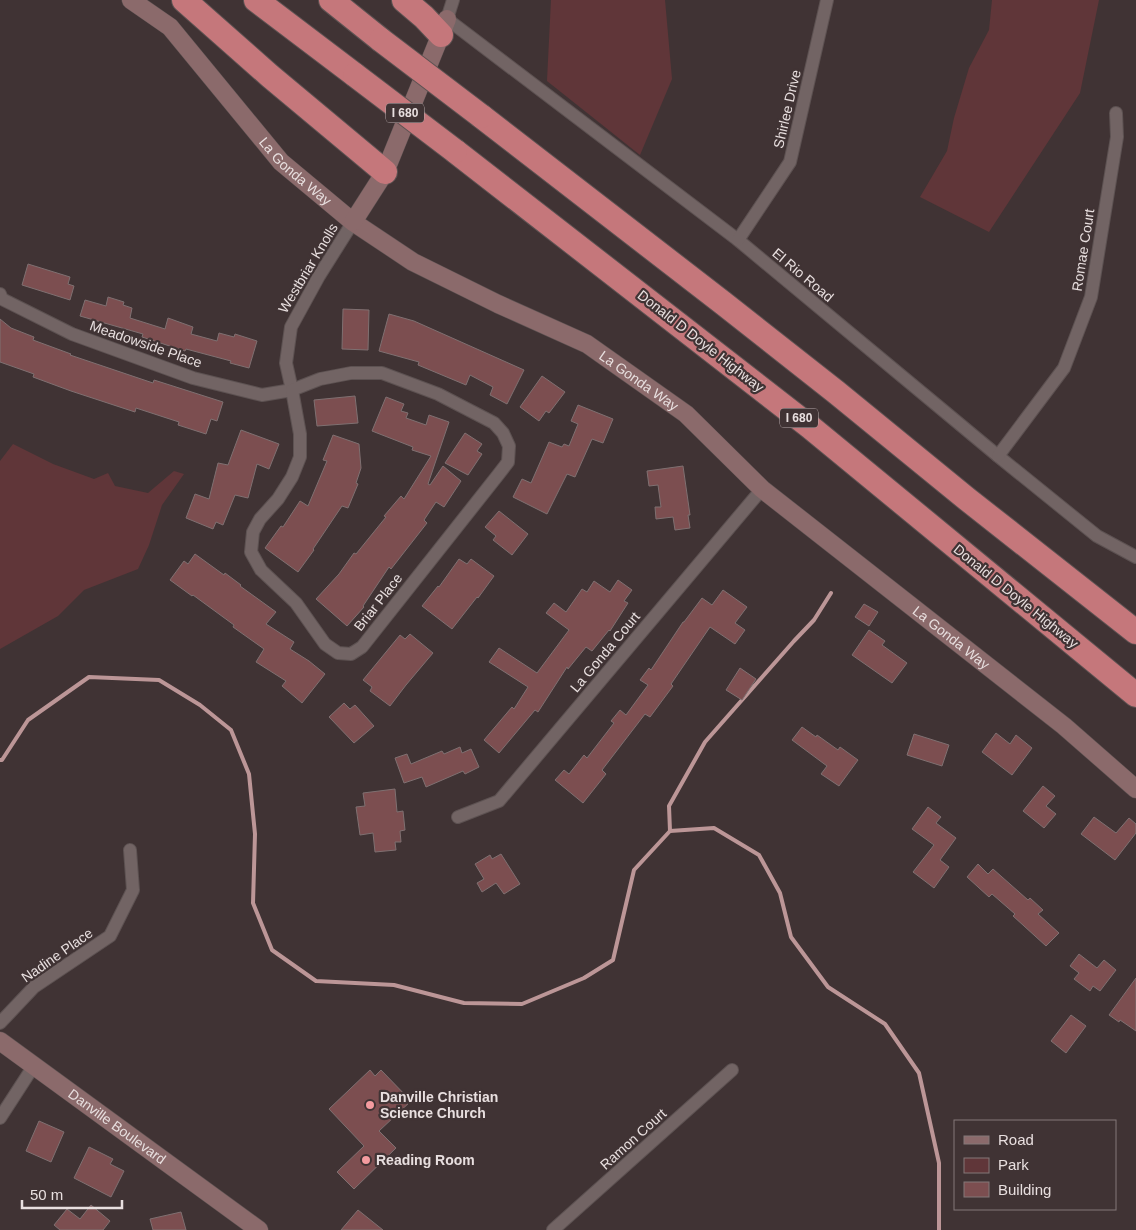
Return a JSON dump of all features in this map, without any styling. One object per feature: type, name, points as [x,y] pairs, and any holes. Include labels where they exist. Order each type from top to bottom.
[{"type":"highway","points":[[184,0],[270,76],[385,172]]},
{"type":"highway","name":"Donald D Doyle Highway","points":[[256,0],[455,151],[809,426],[1136,694]]},
{"type":"highway","points":[[331,0],[738,315],[1136,632]]},
{"type":"highway","points":[[404,0],[424,17],[444,27]]},
{"type":"street","name":"La Gonda Way","points":[[131,0],[170,27],[282,162],[353,222],[413,262],[498,304],[587,344],[686,414],[762,489],[1064,726],[1136,789]]},
{"type":"street","points":[[353,222],[385,172],[444,27],[453,0]]},
{"type":"street","name":"Shirlee Drive","points":[[738,240],[790,162],[827,0]]},
{"type":"street","name":"El Rio Road","points":[[444,27],[738,240],[998,456],[1098,536],[1136,557]]},
{"type":"street","name":"Romae Court","points":[[998,456],[1064,368],[1092,297],[1117,137],[1116,113]]},
{"type":"street","name":"Westbriar Knolls","points":[[292,390],[286,363],[291,327],[319,276],[353,222]]},
{"type":"street","name":"Meadowside Place","points":[[0,294],[2,299],[72,334],[193,378],[262,395],[292,390]]},
{"type":"street","name":"Briar Place","points":[[352,373],[382,373],[438,394],[494,423],[503,433],[509,446],[508,462],[362,647],[351,654],[338,653],[325,644],[296,603],[261,570],[251,552],[252,532],[260,519],[278,500],[292,477],[300,457],[300,434],[292,390],[320,379],[352,373]]},
{"type":"street","name":"La Gonda Court","points":[[458,817],[499,801],[762,489]]},
{"type":"street","name":"Nadine Place","points":[[0,1024],[34,987],[110,936],[133,890],[130,850]]},
{"type":"street","name":"Danville Boulevard","points":[[0,1042],[259,1230]]},
{"type":"street","points":[[0,1118],[33,1066]]},
{"type":"street","name":"Ramon Court","points":[[553,1230],[732,1070]]},
{"type":"green space","points":[[551,0],[665,0],[672,79],[640,155],[547,81]]},
{"type":"green space","points":[[992,0],[1099,0],[1080,93],[989,232],[920,197],[947,151],[954,118],[969,68],[989,30]]},
{"type":"green space","points":[[13,444],[53,464],[94,479],[108,473],[115,486],[148,493],[174,471],[184,474],[162,505],[149,545],[138,569],[84,590],[58,616],[0,649],[0,461]]},
{"type":"building","points":[[28,264],[70,277],[68,284],[74,286],[70,300],[22,285]]},
{"type":"building","points":[[108,297],[124,302],[123,305],[132,308],[130,318],[165,329],[168,318],[193,327],[191,334],[217,341],[219,333],[234,337],[235,334],[257,341],[249,368],[230,363],[231,361],[186,349],[185,351],[142,337],[143,334],[80,316],[85,300],[106,306]]},
{"type":"building","points":[[343,309],[369,310],[368,350],[342,349]]},
{"type":"building","points":[[389,314],[414,321],[524,370],[507,404],[490,395],[493,387],[470,375],[466,385],[418,365],[419,362],[379,351]]},
{"type":"building","points":[[0,319],[11,328],[34,337],[33,340],[70,355],[153,383],[154,380],[223,402],[217,421],[211,419],[206,434],[178,425],[179,422],[136,408],[135,412],[71,391],[33,377],[34,374],[0,362]]},
{"type":"building","points":[[542,376],[565,392],[549,413],[546,411],[539,421],[520,407]]},
{"type":"building","points":[[355,396],[358,423],[317,426],[314,400]]},
{"type":"building","points":[[386,397],[404,404],[401,411],[408,413],[406,418],[426,425],[429,415],[449,422],[428,484],[430,485],[443,466],[461,481],[444,507],[436,502],[424,520],[427,523],[391,569],[389,567],[364,607],[347,626],[316,599],[339,574],[354,553],[356,554],[401,496],[404,499],[431,456],[412,450],[413,447],[372,431]]},
{"type":"building","points":[[578,405],[613,419],[603,443],[592,439],[575,477],[567,474],[547,514],[513,497],[522,479],[531,483],[549,442],[562,447],[564,444],[569,446],[578,424],[571,421]]},
{"type":"building","points":[[241,430],[279,444],[269,469],[257,464],[248,498],[235,495],[223,525],[216,522],[213,529],[186,518],[195,494],[209,499],[218,463],[228,465]]},
{"type":"building","points":[[465,433],[482,444],[477,451],[482,454],[468,475],[445,463]]},
{"type":"building","points":[[333,435],[359,444],[361,468],[356,483],[358,484],[348,508],[342,506],[298,572],[265,548],[281,526],[283,527],[300,501],[308,506],[327,461],[323,460]]},
{"type":"building","points":[[683,466],[690,528],[675,530],[673,517],[656,519],[655,507],[661,507],[658,485],[649,486],[647,471]]},
{"type":"building","points":[[499,511],[528,534],[512,555],[493,540],[496,536],[485,527]]},
{"type":"building","points":[[195,554],[224,575],[225,573],[276,612],[266,624],[294,642],[290,649],[325,674],[302,703],[282,686],[286,681],[256,662],[264,649],[233,627],[234,625],[170,580],[184,561],[188,564]]},
{"type":"building","points":[[459,559],[467,564],[471,559],[494,576],[452,629],[422,606],[439,587]]},
{"type":"building","points":[[618,580],[632,590],[624,601],[628,603],[610,631],[592,651],[586,647],[568,669],[567,667],[538,712],[535,710],[499,753],[484,740],[512,707],[514,709],[528,687],[489,662],[499,648],[537,673],[569,630],[546,613],[554,603],[566,612],[582,589],[587,592],[594,581],[610,592]]},
{"type":"building","points":[[723,590],[747,607],[735,623],[745,630],[735,644],[710,627],[671,684],[673,686],[650,717],[645,714],[602,770],[606,774],[583,803],[555,780],[564,770],[569,774],[584,755],[587,758],[614,723],[611,721],[620,710],[626,715],[648,685],[640,680],[649,668],[651,670],[683,622],[702,598],[712,605]]},
{"type":"building","points":[[864,604],[878,612],[869,626],[855,617]]},
{"type":"building","points":[[869,630],[885,641],[882,645],[907,663],[892,683],[852,655]]},
{"type":"building","points":[[410,634],[433,653],[390,706],[370,691],[372,687],[363,680],[400,635],[405,639]]},
{"type":"building","points":[[740,668],[756,679],[742,700],[726,690]]},
{"type":"building","points":[[344,703],[350,709],[355,705],[374,726],[354,743],[329,717]]},
{"type":"building","points":[[802,727],[838,750],[840,747],[858,760],[839,786],[821,774],[827,766],[792,740]]},
{"type":"building","points":[[996,733],[1010,744],[1016,735],[1032,748],[1012,775],[982,752]]},
{"type":"building","points":[[914,734],[949,745],[942,766],[907,755]]},
{"type":"building","points":[[460,747],[462,753],[471,749],[479,767],[465,774],[463,771],[426,787],[422,777],[404,783],[395,758],[407,754],[411,764],[442,751],[444,754]]},
{"type":"building","points":[[1043,786],[1055,796],[1046,806],[1056,814],[1044,828],[1023,811]]},
{"type":"building","points":[[395,789],[397,812],[403,811],[405,830],[400,831],[401,842],[395,842],[396,850],[375,852],[373,833],[360,835],[356,807],[365,806],[363,793]]},
{"type":"building","points":[[928,807],[941,817],[936,823],[956,838],[940,860],[949,867],[934,888],[913,872],[934,845],[912,829]]},
{"type":"building","points":[[1094,817],[1116,833],[1129,818],[1136,824],[1136,833],[1115,860],[1081,834]]},
{"type":"building","points":[[501,854],[520,884],[504,894],[496,883],[482,892],[477,883],[484,879],[475,864],[490,855],[492,859]]},
{"type":"building","points":[[978,864],[988,874],[993,869],[1028,900],[1030,898],[1043,910],[1038,914],[1059,933],[1046,946],[1013,916],[1015,914],[992,894],[989,897],[967,877]]},
{"type":"building","points":[[1079,954],[1097,968],[1104,960],[1116,970],[1100,991],[1093,986],[1090,991],[1074,979],[1079,973],[1070,966]]},
{"type":"building","points":[[1136,978],[1136,1031],[1109,1015]]},
{"type":"building","points":[[1071,1015],[1086,1026],[1066,1053],[1051,1041]]},
{"type":"building","name":"Danville Christian Science Church","points":[[370,1070],[375,1076],[381,1070],[411,1101],[379,1131],[396,1148],[354,1189],[337,1172],[364,1146],[329,1109]]},
{"type":"building","points":[[39,1121],[64,1132],[51,1162],[26,1151]]},
{"type":"building","points":[[89,1147],[113,1159],[110,1164],[124,1171],[111,1197],[74,1178]]},
{"type":"building","points":[[91,1205],[110,1221],[103,1230],[60,1230],[54,1225],[67,1209],[80,1219]]},
{"type":"building","points":[[358,1210],[383,1230],[341,1230]]},
{"type":"building","points":[[181,1212],[186,1230],[153,1230],[150,1219]]},
{"type":"waterway","points":[[670,831],[669,806],[705,742],[814,620],[831,593]]},
{"type":"waterway","points":[[0,760],[2,760],[28,720],[89,677],[159,680],[200,705],[231,730],[249,774],[255,834],[253,903],[272,950],[316,981],[394,985],[464,1003],[522,1004],[584,978],[613,960],[634,870],[670,831],[714,828],[759,855],[780,893],[791,937],[828,987],[885,1024],[919,1073],[939,1163],[939,1230]]},
{"type":"place","name":"Danville Christian Science Church","points":[[370,1105]]},
{"type":"place","name":"Reading Room","points":[[366,1160]]}]
